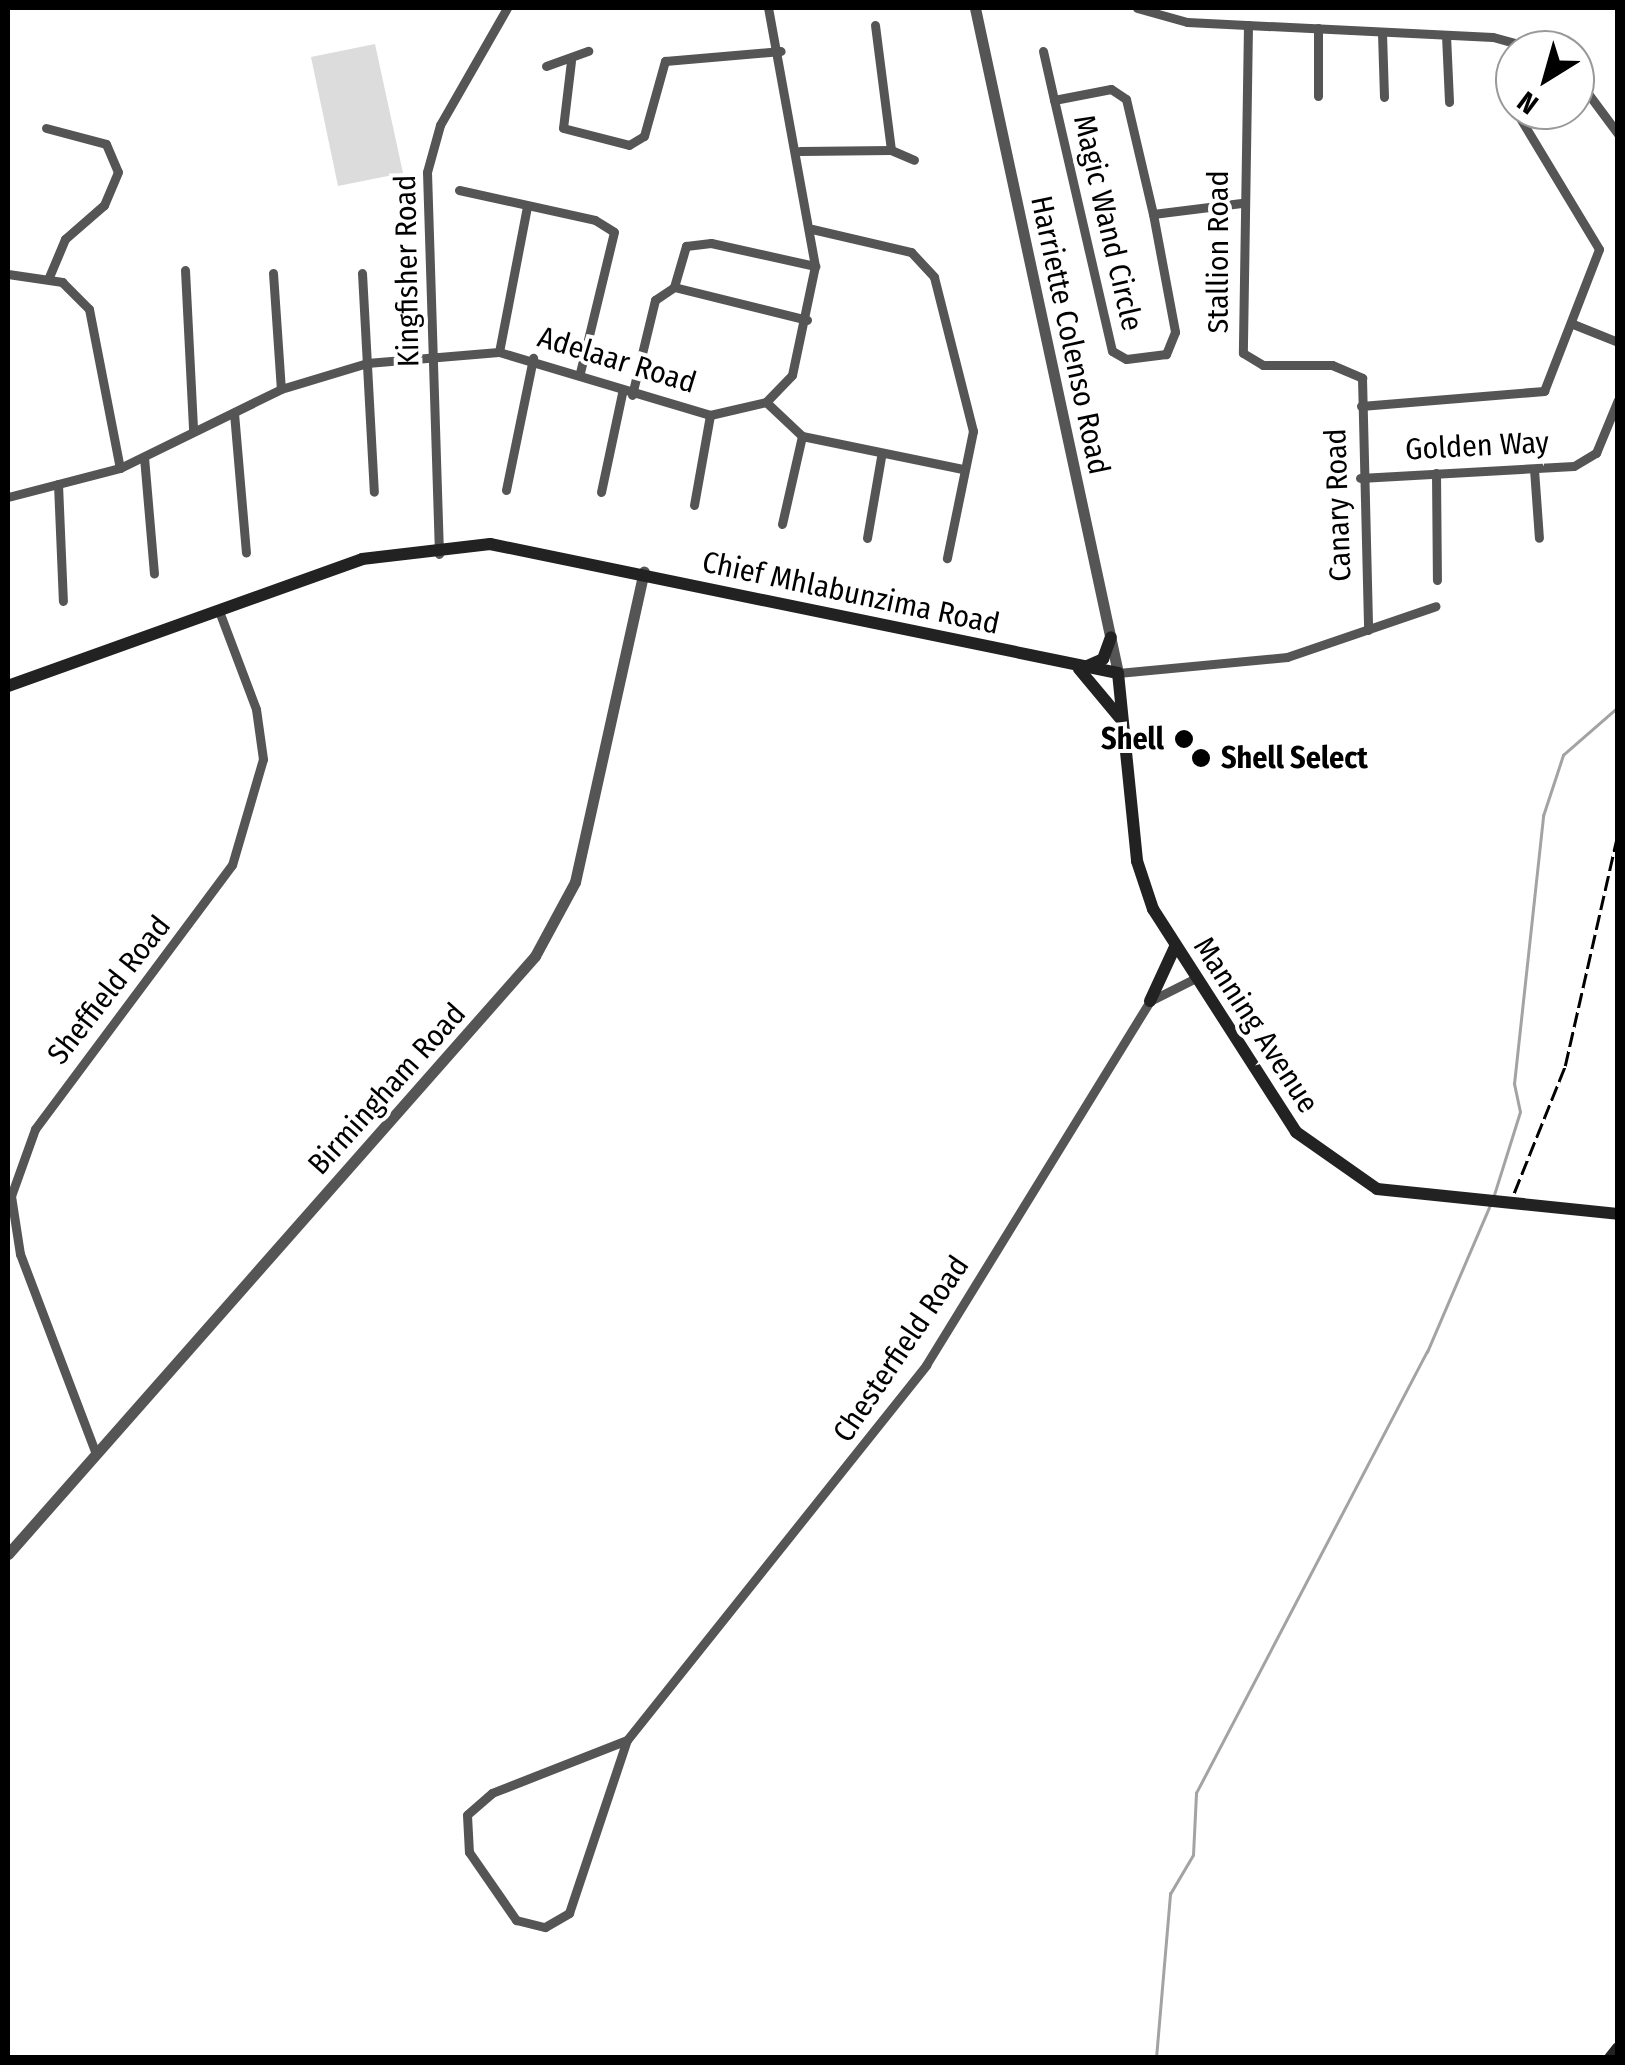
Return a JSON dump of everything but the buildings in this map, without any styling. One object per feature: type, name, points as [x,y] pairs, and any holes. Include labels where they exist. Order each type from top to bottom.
[{"type":"main road","name":"Chief Mhlabunzima Road","points":[[8,686],[342,567],[439,550],[574,558],[1077,668],[1118,673]]},
{"type":"main road","points":[[1112,637],[1103,659],[1077,668],[1125,730]]},
{"type":"main road","name":"Manning Avenue","points":[[1118,673],[1137,861],[1175,947],[1267,1095],[1330,1164],[1412,1198],[1618,1214]]},
{"type":"main road","points":[[1150,1001],[1175,947]]},
{"type":"main road","points":[[1610,2058],[1618,2048]]},
{"type":"street","name":"Kingfisher Road","points":[[439,550],[430,160],[508,8]]},
{"type":"street","points":[[768,8],[781,52],[800,151],[815,266],[807,320],[792,375],[766,402],[802,436],[881,457],[963,470]]},
{"type":"street","name":"Harriette Colenso Road","points":[[974,8],[1118,673]]},
{"type":"street","points":[[1137,8],[1248,25],[1446,35],[1495,43]]},
{"type":"street","points":[[875,25],[891,150]]},
{"type":"street","name":"Stallion Road","points":[[1248,25],[1240,203],[1243,353],[1264,365],[1332,365],[1362,378]]},
{"type":"street","points":[[1318,28],[1318,96]]},
{"type":"street","points":[[1382,33],[1384,97]]},
{"type":"street","points":[[1446,35],[1449,102]]},
{"type":"street","points":[[546,66],[571,61],[588,51]]},
{"type":"street","points":[[1043,51],[1054,100]]},
{"type":"street","points":[[571,61],[561,125],[630,145],[644,136],[666,61],[781,52]]},
{"type":"street","name":"Magic Wand Circle","points":[[1120,92],[1153,214],[1175,332],[1166,354],[1126,359],[1112,351],[1054,100],[1120,92]]},
{"type":"street","points":[[1595,103],[1618,134]]},
{"type":"street","points":[[46,128],[94,137],[118,172],[104,205],[65,239],[49,277]]},
{"type":"street","points":[[1360,406],[1537,397],[1572,324],[1599,249],[1527,130]]},
{"type":"street","points":[[800,151],[891,150],[914,160]]},
{"type":"street","points":[[459,190],[614,232],[580,373]]},
{"type":"street","points":[[1153,214],[1240,203]]},
{"type":"street","points":[[499,352],[527,207]]},
{"type":"street","points":[[812,230],[912,252],[934,277],[972,422],[947,558]]},
{"type":"street","points":[[674,287],[678,254],[694,243],[815,266]]},
{"type":"street","points":[[185,270],[192,430]]},
{"type":"street","points":[[273,273],[281,388]]},
{"type":"street","points":[[362,273],[374,492]]},
{"type":"street","points":[[8,274],[49,277],[89,309],[120,468]]},
{"type":"street","points":[[601,492],[656,296],[674,287],[807,320]]},
{"type":"street","points":[[1572,324],[1618,342]]},
{"type":"street","name":"Adelaar Road","points":[[8,497],[120,468],[281,388],[367,363],[499,352],[532,358],[627,394],[710,415],[766,402]]},
{"type":"street","points":[[506,490],[532,358]]},
{"type":"street","name":"Canary Road","points":[[1362,378],[1360,478],[1368,630]]},
{"type":"street","name":"Golden Way","points":[[1360,478],[1534,469],[1585,461],[1605,434],[1618,400]]},
{"type":"street","points":[[234,413],[246,552]]},
{"type":"street","points":[[694,505],[710,415]]},
{"type":"street","points":[[1605,434],[1618,438]]},
{"type":"street","points":[[782,524],[802,436]]},
{"type":"street","points":[[144,456],[154,574]]},
{"type":"street","points":[[867,538],[881,457]]},
{"type":"street","points":[[1534,469],[1538,538]]},
{"type":"street","points":[[1436,473],[1437,580]]},
{"type":"street","points":[[58,484],[63,601]]},
{"type":"street","name":"Birmingham Road","points":[[8,1554],[536,956],[575,882],[644,572]]},
{"type":"street","points":[[1118,673],[1231,668],[1368,630],[1436,606]]},
{"type":"street","name":"Sheffield Road","points":[[96,1454],[20,1254],[11,1196],[43,1116],[232,866],[263,758],[256,710],[219,611]]},
{"type":"street","points":[[1150,1001],[1194,980]]},
{"type":"street","name":"Chesterfield Road","points":[[627,1740],[492,1793],[467,1814],[469,1852],[516,1920],[545,1927],[569,1913],[627,1740],[926,1365],[1150,1001]]},
{"type":"shaded area","points":[[375,44],[403,173],[338,186],[311,57]]},
{"type":"waterway","points":[[1493,1198],[1520,1112],[1514,1084],[1543,816],[1563,755],[1618,707]]},
{"type":"waterway","points":[[1156,2058],[1170,1894],[1193,1855],[1196,1793],[1427,1352],[1490,1205]]},
{"type":"railway","points":[[1514,1193],[1565,1066],[1618,833]]},
{"type":"place","name":"Shell","points":[[1184,739]]},
{"type":"place","name":"Shell Select","points":[[1201,758]]}]
